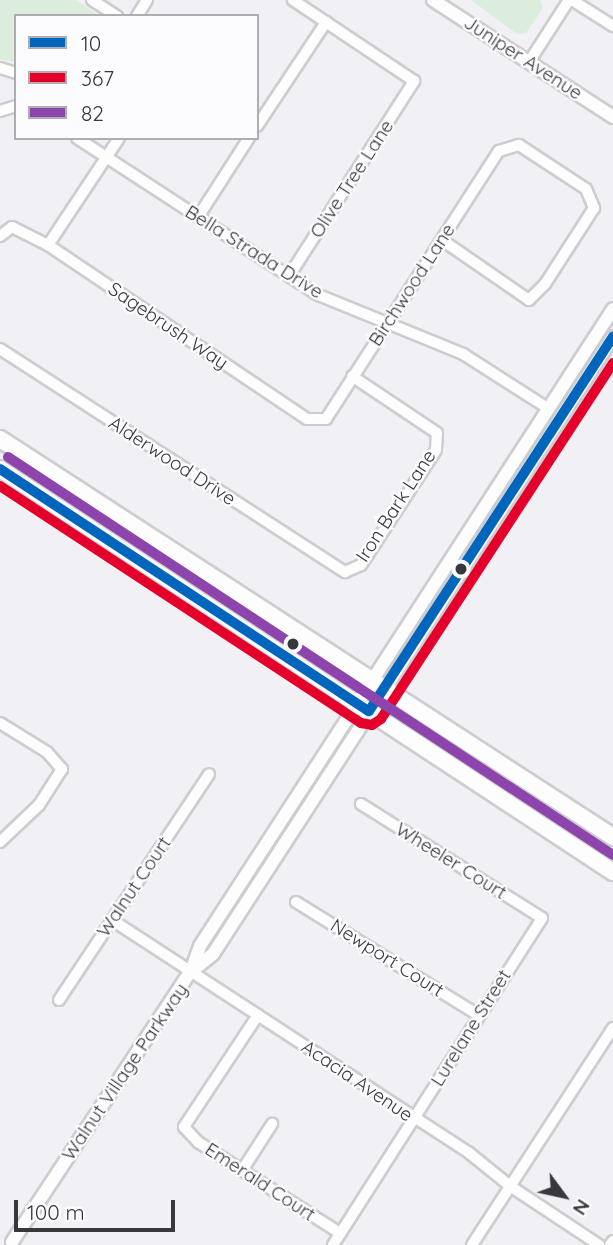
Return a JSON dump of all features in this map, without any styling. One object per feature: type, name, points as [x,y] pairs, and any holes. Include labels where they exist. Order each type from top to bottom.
[{"type":"main road","points":[[0,439],[613,837]]},
{"type":"main road","points":[[0,469],[613,872]]},
{"type":"street","points":[[92,0],[114,14]]},
{"type":"street","points":[[259,123],[326,22],[293,0]]},
{"type":"street","name":"Juniper Avenue","points":[[433,0],[613,117]]},
{"type":"street","points":[[529,62],[571,0],[613,26]]},
{"type":"street","name":"Olive Tree Lane","points":[[289,276],[414,81],[326,22]]},
{"type":"street","name":"Bella Strada Drive","points":[[80,140],[316,294],[463,354],[549,410]]},
{"type":"street","points":[[48,245],[117,140]]},
{"type":"street","points":[[198,217],[248,140]]},
{"type":"street","name":"Birchwood Lane","points":[[326,419],[499,151],[519,145],[586,189],[594,208],[545,285],[529,300],[442,240]]},
{"type":"street","name":"Sagebrush Way","points":[[0,236],[12,227],[48,245],[307,419],[326,419]]},
{"type":"street","points":[[378,685],[613,309]]},
{"type":"street","points":[[378,685],[613,337]]},
{"type":"street","name":"Alderwood Drive","points":[[0,349],[345,572]]},
{"type":"street","name":"Iron Bark Lane","points":[[345,572],[361,565],[436,450],[437,433],[352,376]]},
{"type":"street","name":"Walnut Village Parkway","points":[[14,1243],[191,971],[200,946],[378,685]]},
{"type":"street","points":[[0,723],[60,762],[60,777],[0,842]]},
{"type":"street","name":"Walnut Court","points":[[59,1000],[209,774]]},
{"type":"street","name":"Wheeler Court","points":[[361,804],[541,918]]},
{"type":"street","name":"Newport Court","points":[[296,902],[478,1015]]},
{"type":"street","name":"Lurelane Street","points":[[333,1245],[415,1120],[478,1015],[541,918]]},
{"type":"street","name":"Acacia Avenue","points":[[112,920],[415,1120],[468,1152],[510,1186],[599,1245]]},
{"type":"street","name":"Emerald Court","points":[[258,1015],[184,1127],[198,1142],[340,1233]]},
{"type":"street","points":[[472,1245],[613,1028]]},
{"type":"street","points":[[243,1169],[272,1124]]},
{"type":"street","points":[[0,1235],[14,1243]]},
{"type":"green space","points":[[0,0],[76,0],[97,14],[14,14],[14,62],[0,59]]},
{"type":"green space","points":[[471,0],[540,0],[543,8],[526,33],[517,34]]},
{"type":"transit line","name":"10","points":[[0,469],[369,711],[613,337]]},
{"type":"transit line","name":"367","points":[[0,486],[361,723],[372,725],[381,719],[613,363]]},
{"type":"transit line","name":"82","points":[[8,457],[613,855]]}]
